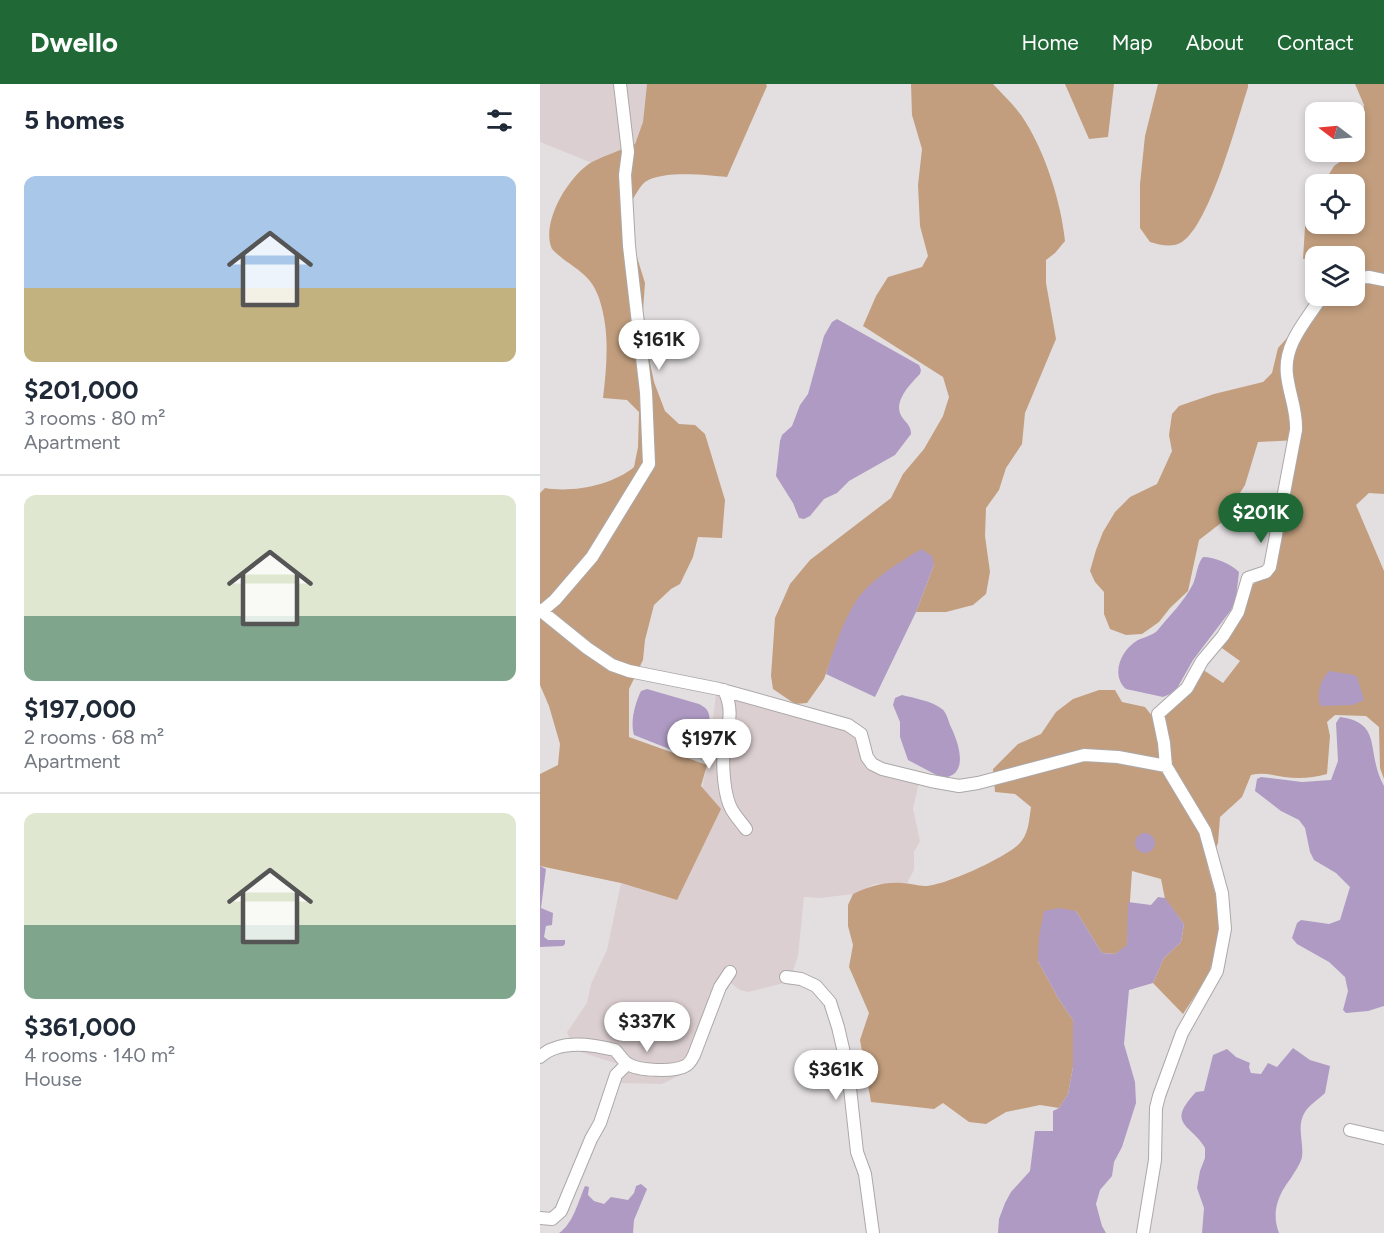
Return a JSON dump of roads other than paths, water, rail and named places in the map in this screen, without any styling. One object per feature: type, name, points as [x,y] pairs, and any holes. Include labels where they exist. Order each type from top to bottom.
[{"type":"street","points":[[620,84],[628,152],[625,175],[629,246],[646,392],[649,464],[591,557],[555,600],[541,611],[612,665],[629,671],[724,690],[848,724],[861,734],[867,757],[872,765],[882,769],[949,785],[968,785],[1084,755],[1166,766]]},
{"type":"street","points":[[1365,277],[1384,280]]},
{"type":"street","points":[[1143,1233],[1155,1160],[1156,1108],[1159,1096],[1182,1032],[1217,971],[1225,929],[1222,893],[1205,831],[1166,766],[1158,714],[1186,688],[1202,661],[1227,629],[1238,612],[1248,578],[1266,572],[1270,567],[1296,430],[1296,417],[1286,372],[1287,359],[1292,342],[1315,306]]},
{"type":"street","points":[[724,690],[730,702],[723,753],[724,778],[730,808],[746,829]]},
{"type":"street","points":[[540,1057],[548,1049],[558,1046],[580,1046],[615,1050],[627,1064],[654,1070],[673,1070],[689,1064],[720,987],[730,972]]},
{"type":"street","points":[[786,977],[801,979],[816,986],[830,1002],[848,1070],[857,1152],[865,1174],[873,1233]]},
{"type":"street","points":[[540,1218],[552,1219],[561,1211],[591,1139],[600,1124],[616,1075],[627,1064]]},
{"type":"street","points":[[1350,1130],[1384,1138]]}]
